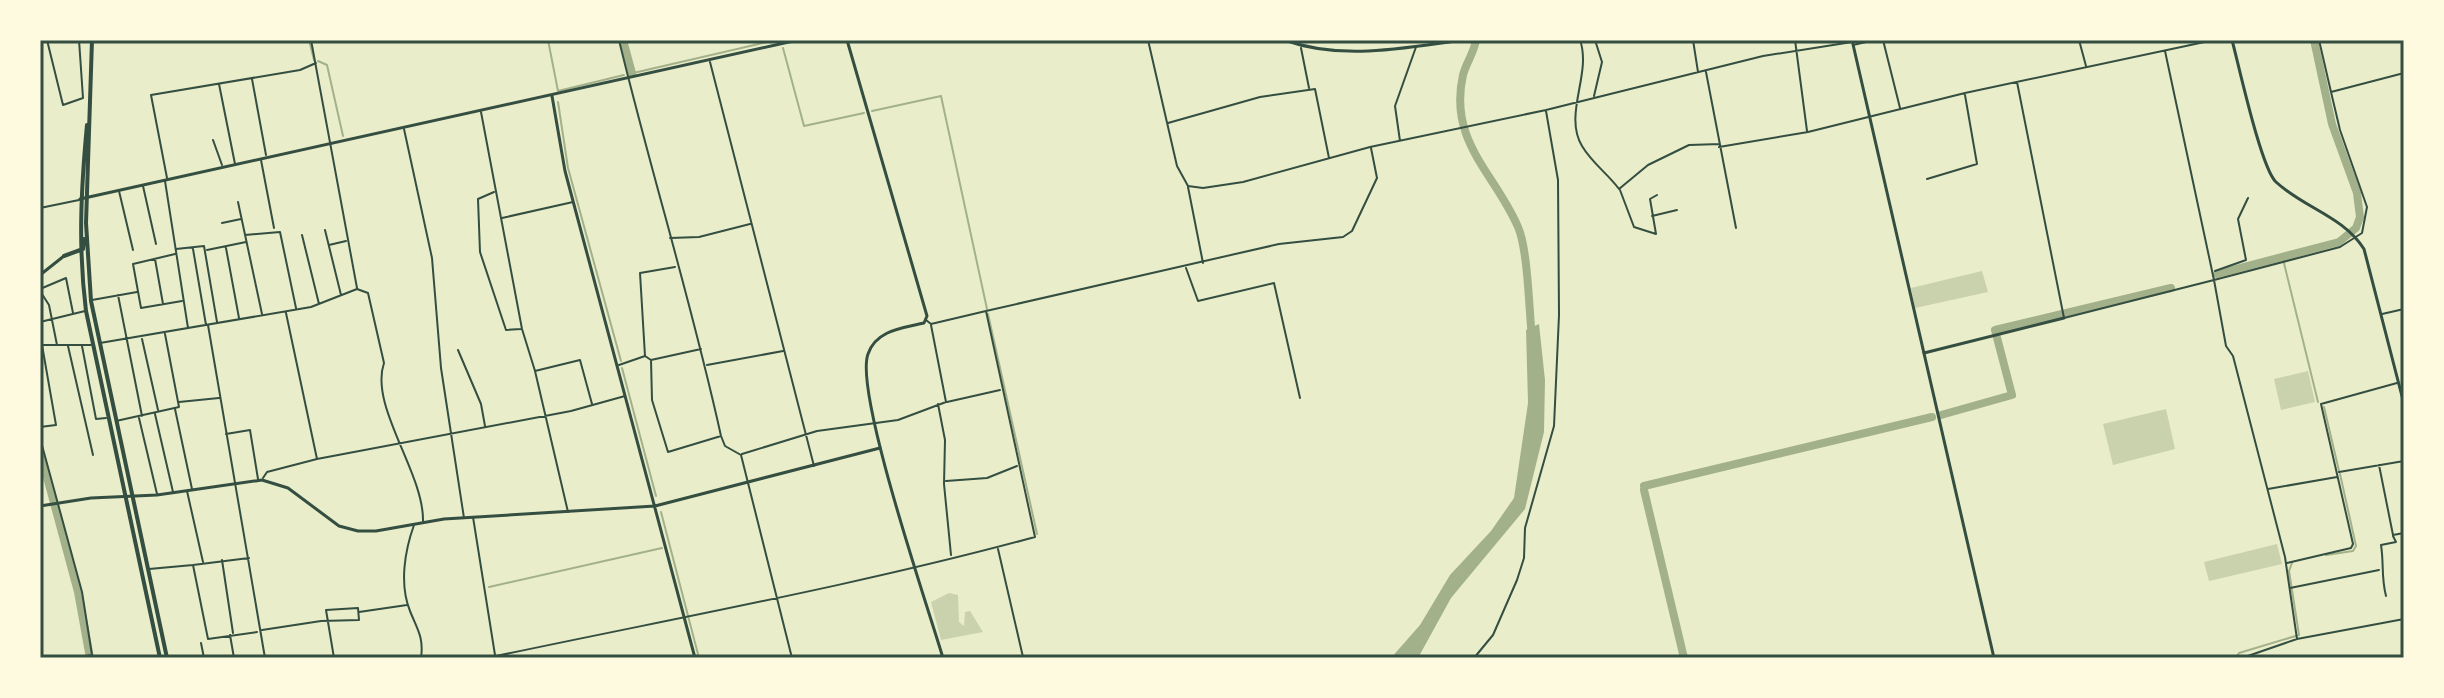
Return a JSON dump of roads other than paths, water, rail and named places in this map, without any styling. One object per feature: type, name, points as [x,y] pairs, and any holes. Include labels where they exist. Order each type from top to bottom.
[{"type":"highway","points":[[64,256],[83,246],[92,40]]},
{"type":"highway","points":[[89,119],[78,248],[86,311],[106,418],[160,658]]},
{"type":"highway","points":[[86,213],[87,264],[98,344],[167,658]]},
{"type":"highway","points":[[78,248],[87,264]]},
{"type":"highway","points":[[64,256],[73,257],[80,265]]},
{"type":"main road","points":[[80,199],[798,40]]},
{"type":"main road","points":[[847,40],[928,322],[889,332],[876,340],[867,355],[880,448],[943,658]]},
{"type":"main road","points":[[1284,40],[1301,46],[1349,53],[1464,40]]},
{"type":"main road","points":[[2232,40],[2271,175],[2297,197],[2351,231],[2364,249],[2404,404]]},
{"type":"main road","points":[[1852,42],[1994,658]]},
{"type":"main road","points":[[552,96],[574,202],[695,658]]},
{"type":"main road","points":[[40,275],[64,256]]},
{"type":"main road","points":[[1924,353],[2064,317]]},
{"type":"main road","points":[[40,506],[157,495],[260,480],[288,488],[339,526],[376,531],[473,517],[655,506],[880,448]]},
{"type":"street","points":[[47,40],[63,105],[83,98],[79,40]]},
{"type":"street","points":[[311,40],[357,289],[371,298],[384,363],[383,384],[398,445],[419,485],[424,505],[423,522]]},
{"type":"street","points":[[619,40],[676,267],[702,348],[725,446],[741,455],[806,435],[898,420],[938,404],[1001,390]]},
{"type":"street","points":[[1148,40],[1177,166],[1188,186],[1203,263]]},
{"type":"street","points":[[1580,40],[1584,62],[1575,123],[1581,146],[1619,189],[1634,227],[1656,234],[1650,199],[1657,195]]},
{"type":"street","points":[[1594,97],[1602,62],[1595,40]]},
{"type":"street","points":[[1693,40],[1698,73]]},
{"type":"street","points":[[1795,40],[1808,132]]},
{"type":"street","points":[[1188,186],[1203,188],[1243,182],[1370,147],[1546,110],[1763,56],[1875,40]]},
{"type":"street","points":[[1883,40],[1901,109]]},
{"type":"street","points":[[2079,40],[2087,68]]},
{"type":"street","points":[[1619,189],[1648,165],[1689,145],[1720,146],[1808,132],[1965,93],[2214,40]]},
{"type":"street","points":[[2017,82],[2045,222],[2046,247],[2064,317],[2340,247],[2356,237],[2366,222],[2367,207],[2340,130],[2319,40]]},
{"type":"street","points":[[1301,46],[1310,90]]},
{"type":"street","points":[[1400,141],[1395,106],[1419,46]]},
{"type":"street","points":[[2165,51],[2213,271],[2226,346],[2233,356],[2267,489],[2290,588],[2297,636]]},
{"type":"street","points":[[709,60],[814,466]]},
{"type":"street","points":[[188,328],[151,95],[300,70],[316,63]]},
{"type":"street","points":[[1706,71],[1736,228]]},
{"type":"street","points":[[2331,92],[2404,73]]},
{"type":"street","points":[[252,78],[274,228]]},
{"type":"street","points":[[219,82],[235,164]]},
{"type":"street","points":[[1166,123],[1260,97],[1315,89],[1329,159]]},
{"type":"street","points":[[1927,179],[1977,164],[1965,93]]},
{"type":"street","points":[[1474,658],[1493,635],[1517,580],[1524,558],[1525,528],[1554,426],[1559,315],[1558,180],[1546,110]]},
{"type":"street","points":[[480,111],[522,329],[568,512]]},
{"type":"street","points":[[404,128],[432,258],[441,368],[464,518]]},
{"type":"street","points":[[213,140],[223,167]]},
{"type":"street","points":[[946,402],[928,322],[1279,244],[1343,237],[1352,231],[1377,178],[1370,147]]},
{"type":"street","points":[[143,184],[156,244]]},
{"type":"street","points":[[119,190],[133,250]]},
{"type":"street","points":[[495,192],[478,199],[480,252],[506,330],[522,329]]},
{"type":"street","points":[[2213,271],[2246,260],[2238,219],[2248,198]]},
{"type":"street","points":[[40,208],[80,199]]},
{"type":"street","points":[[238,202],[262,315]]},
{"type":"street","points":[[502,218],[574,202]]},
{"type":"street","points":[[1651,216],[1677,210]]},
{"type":"street","points":[[222,223],[242,219]]},
{"type":"street","points":[[669,238],[699,237],[751,224]]},
{"type":"street","points":[[325,230],[341,296]]},
{"type":"street","points":[[245,235],[280,232],[297,309]]},
{"type":"street","points":[[302,235],[319,304]]},
{"type":"street","points":[[328,245],[347,241]]},
{"type":"street","points":[[206,250],[246,242]]},
{"type":"street","points":[[175,249],[204,246],[217,323]]},
{"type":"street","points":[[193,248],[250,558],[265,658]]},
{"type":"street","points":[[226,248],[239,319]]},
{"type":"street","points":[[176,254],[133,264],[141,308],[183,300]]},
{"type":"street","points":[[155,258],[163,304]]},
{"type":"street","points":[[645,356],[640,273],[676,267]]},
{"type":"street","points":[[1186,267],[1198,301],[1274,283],[1300,398]]},
{"type":"street","points":[[57,345],[53,318],[40,290],[66,278],[73,313]]},
{"type":"street","points":[[98,344],[286,312],[319,304],[357,289]]},
{"type":"street","points":[[91,301],[138,292]]},
{"type":"street","points":[[118,295],[157,495]]},
{"type":"street","points":[[2381,314],[2404,309]]},
{"type":"street","points":[[40,322],[86,311]]},
{"type":"street","points":[[487,658],[777,600],[916,569],[951,556],[1035,537],[986,311]]},
{"type":"street","points":[[286,312],[317,459]]},
{"type":"street","points":[[115,422],[179,407],[165,333]]},
{"type":"street","points":[[141,336],[173,492]]},
{"type":"street","points":[[40,427],[56,425],[41,345],[91,345]]},
{"type":"street","points":[[68,346],[93,455]]},
{"type":"street","points":[[82,346],[96,419],[106,418]]},
{"type":"street","points":[[645,356],[651,360],[702,348]]},
{"type":"street","points":[[458,350],[481,404],[486,427]]},
{"type":"street","points":[[706,365],[784,351]]},
{"type":"street","points":[[618,366],[645,356]]},
{"type":"street","points":[[535,371],[580,360],[592,405]]},
{"type":"street","points":[[651,360],[652,400],[668,452],[721,436]]},
{"type":"street","points":[[2285,564],[2351,548],[2353,544],[2321,404],[2399,383]]},
{"type":"street","points":[[40,387],[49,386]]},
{"type":"street","points":[[178,403],[217,396],[220,399]]},
{"type":"street","points":[[260,480],[267,472],[317,459],[546,416],[626,396]]},
{"type":"street","points":[[938,404],[945,440],[944,481],[951,556]]},
{"type":"street","points":[[174,408],[203,563]]},
{"type":"street","points":[[226,434],[250,430],[260,480]]},
{"type":"street","points":[[40,438],[82,592],[92,656],[72,658]]},
{"type":"street","points":[[741,455],[792,658]]},
{"type":"street","points":[[2267,489],[2404,461]]},
{"type":"street","points":[[2379,465],[2396,542],[2381,545],[2383,557],[2379,570],[2386,596]]},
{"type":"street","points":[[944,481],[987,478],[1019,466]]},
{"type":"street","points":[[473,517],[487,590],[487,623],[496,656]]},
{"type":"street","points":[[414,524],[407,543],[408,605],[422,636],[421,658]]},
{"type":"street","points":[[2393,535],[2404,533]]},
{"type":"street","points":[[997,548],[1023,657]]},
{"type":"street","points":[[148,569],[250,558]]},
{"type":"street","points":[[222,560],[234,658]]},
{"type":"street","points":[[193,565],[208,639],[329,621],[359,620],[358,608],[326,610],[329,621],[334,658]]},
{"type":"street","points":[[2290,588],[2379,570]]},
{"type":"street","points":[[359,612],[408,605]]},
{"type":"street","points":[[2242,658],[2297,636],[2404,619]]},
{"type":"street","points":[[201,643],[204,658]]},
{"type":"waterway","points":[[309,40],[314,60]]},
{"type":"waterway","points":[[548,40],[558,91]]},
{"type":"waterway","points":[[623,40],[632,73]]},
{"type":"waterway","points":[[629,74],[776,40]]},
{"type":"waterway","points":[[1476,40],[1463,75],[1460,99],[1462,119],[1476,156],[1518,227],[1526,265],[1532,338]]},
{"type":"waterway","points":[[2217,274],[2339,242],[2356,228],[2360,217],[2357,193],[2332,124],[2314,40]]},
{"type":"waterway","points":[[783,48],[804,126],[864,113]]},
{"type":"waterway","points":[[318,61],[327,65],[343,136]]},
{"type":"waterway","points":[[558,91],[624,75]]},
{"type":"waterway","points":[[872,111],[941,96],[987,309]]},
{"type":"waterway","points":[[558,102],[568,168],[621,361]]},
{"type":"waterway","points":[[2282,255],[2318,402]]},
{"type":"waterway","points":[[1941,415],[2012,395],[1995,330],[2171,288]]},
{"type":"waterway","points":[[988,314],[1037,534]]},
{"type":"waterway","points":[[622,368],[656,496]]},
{"type":"waterway","points":[[2324,407],[2339,471]]},
{"type":"waterway","points":[[1644,486],[1932,417]]},
{"type":"waterway","points":[[40,451],[78,592],[90,658]]},
{"type":"waterway","points":[[2326,555],[2353,551],[2356,546],[2340,474]]},
{"type":"waterway","points":[[1644,490],[1684,658]]},
{"type":"waterway","points":[[661,512],[699,658]]},
{"type":"waterway","points":[[489,587],[662,548]]},
{"type":"waterway","points":[[2235,658],[2239,653],[2299,635],[2289,571],[2292,563]]}]
